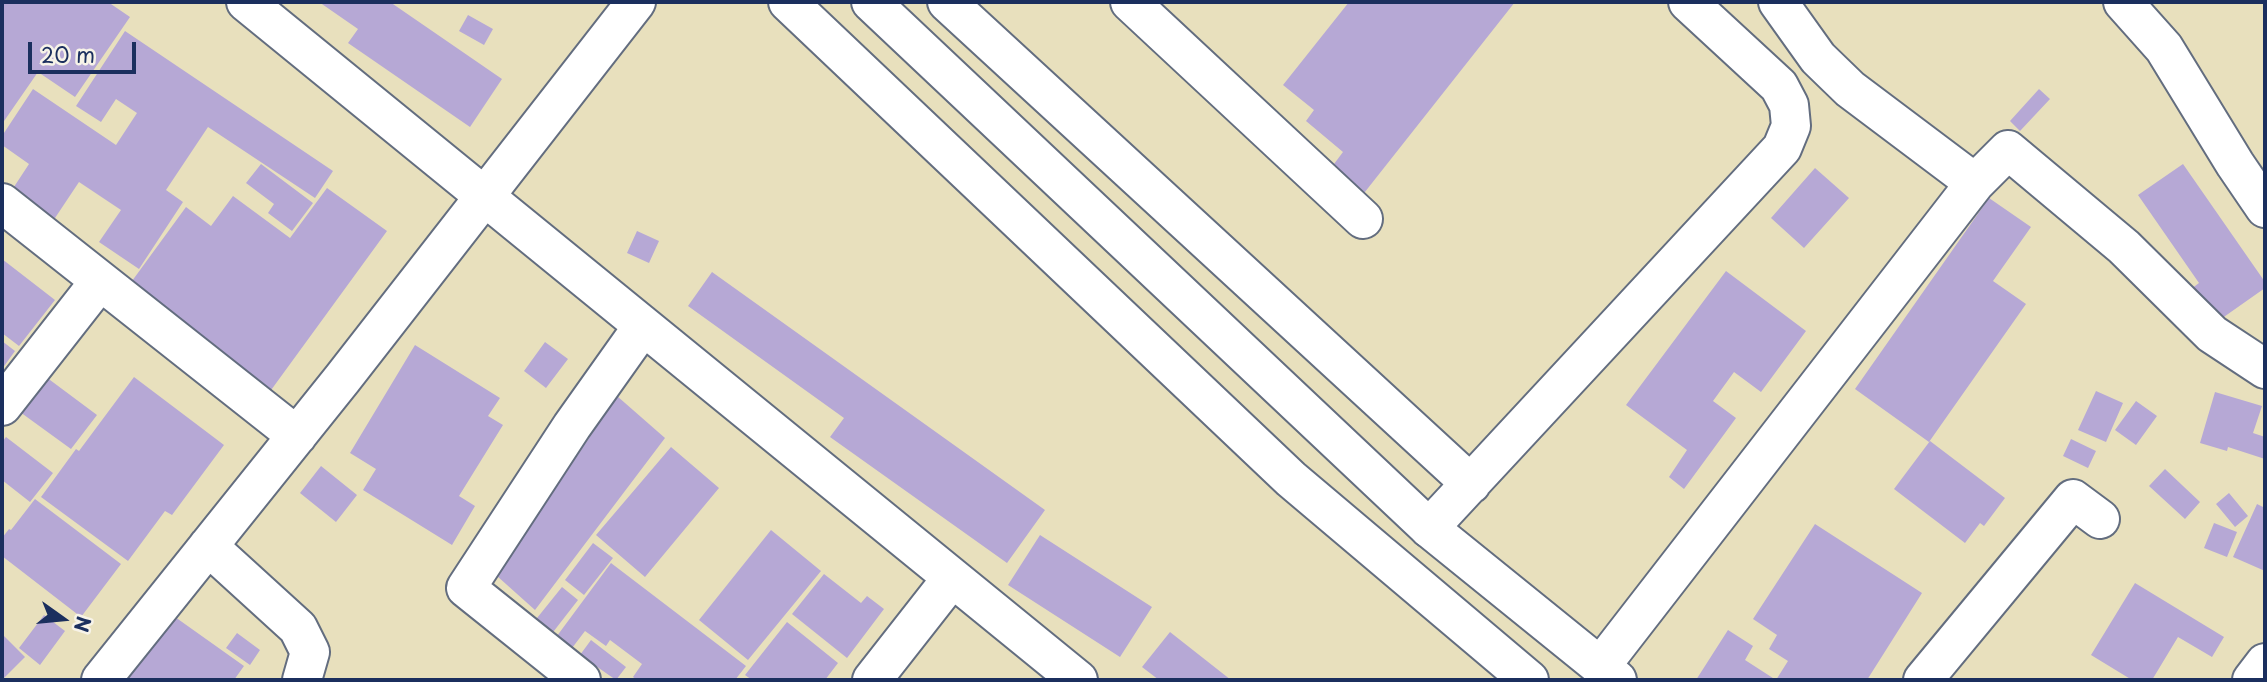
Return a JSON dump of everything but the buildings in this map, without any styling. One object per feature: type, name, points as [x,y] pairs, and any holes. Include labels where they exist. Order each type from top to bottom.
[{"type":"street","points":[[246,2],[1078,680]]},
{"type":"street","points":[[101,680],[297,436],[636,2]]},
{"type":"street","points":[[788,2],[1291,479],[1529,680]]},
{"type":"street","points":[[871,2],[1429,528],[1609,674],[1975,183],[2008,150],[2124,247],[2212,334],[2265,369]]},
{"type":"street","points":[[1130,2],[1363,219]]},
{"type":"street","points":[[1429,528],[1782,148],[1791,126],[1788,105],[1779,86],[1688,2]]},
{"type":"street","points":[[1778,2],[1818,58],[1850,89],[1975,183]]},
{"type":"street","points":[[2123,2],[2164,48],[2265,208]]},
{"type":"street","points":[[973,10],[1471,484]]},
{"type":"street","points":[[2,203],[297,436]]},
{"type":"street","points":[[2,406],[100,281]]},
{"type":"street","points":[[582,680],[466,588],[572,426],[643,326]]},
{"type":"street","points":[[1923,680],[2073,499],[2100,519]]},
{"type":"street","points":[[208,546],[298,628],[310,652],[302,680]]},
{"type":"street","points":[[872,680],[952,578]]},
{"type":"street","points":[[2252,680],[2265,663]]}]
